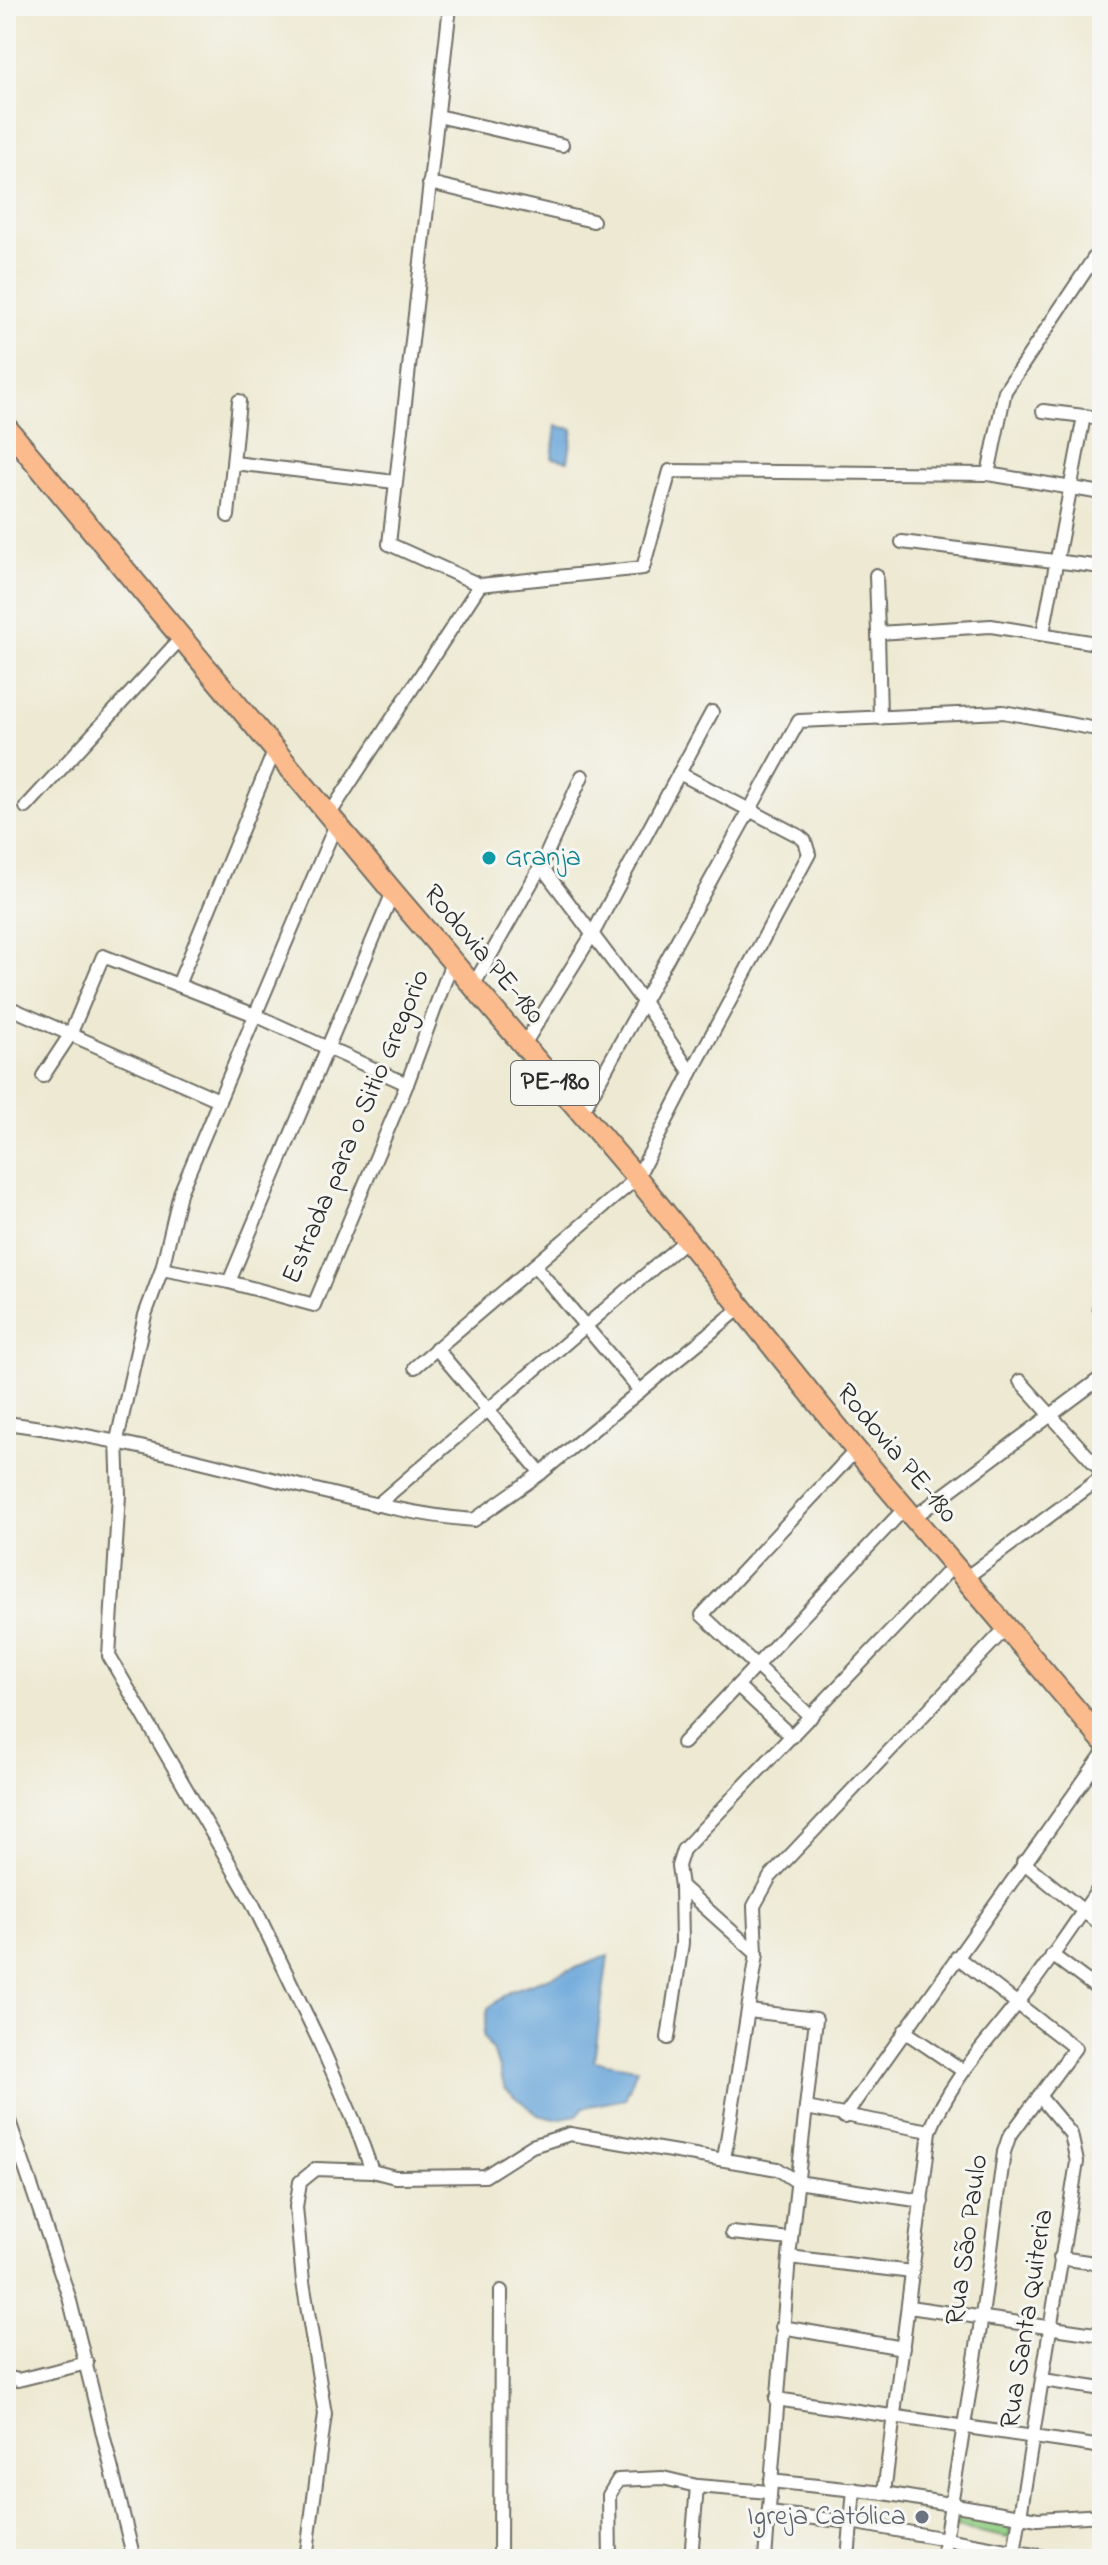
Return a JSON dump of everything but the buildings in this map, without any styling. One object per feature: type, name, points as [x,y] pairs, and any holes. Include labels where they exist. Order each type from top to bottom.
[{"type":"main road","name":"Rodovia PE-180","points":[[6,427],[393,892],[637,1178],[739,1309],[1102,1740]]},
{"type":"street","points":[[450,6],[389,544],[480,585],[643,568],[670,471],[988,474],[1102,493]]},
{"type":"street","points":[[438,116],[562,145]]},
{"type":"street","points":[[429,183],[593,221]]},
{"type":"street","points":[[988,474],[1005,391],[1095,266],[1102,246]]},
{"type":"street","points":[[228,516],[239,401]]},
{"type":"street","points":[[1043,411],[1102,419]]},
{"type":"street","points":[[1043,633],[1084,416]]},
{"type":"street","points":[[234,463],[395,482]]},
{"type":"street","points":[[902,542],[1102,567]]},
{"type":"street","points":[[876,575],[880,718]]},
{"type":"street","points":[[372,2171],[318,2039],[252,1902],[109,1656],[119,1495],[117,1440],[145,1315],[162,1269],[180,1193],[333,819],[480,585]]},
{"type":"street","points":[[878,633],[991,626],[1102,644]]},
{"type":"street","points":[[26,807],[182,637]]},
{"type":"street","points":[[523,1046],[592,935],[712,712]]},
{"type":"street","points":[[581,1114],[799,721],[1003,712],[1102,730]]},
{"type":"street","points":[[178,985],[275,749]]},
{"type":"street","points":[[415,1367],[637,1178],[808,861],[805,841],[679,773]]},
{"type":"street","points":[[473,986],[541,866],[582,776]]},
{"type":"street","points":[[541,866],[644,1003],[691,1073]]},
{"type":"street","points":[[229,1282],[393,892]]},
{"type":"street","points":[[43,1076],[70,1035],[103,956],[255,1015],[407,1084]]},
{"type":"street","name":"Estrada para o Sitio Gregorio","points":[[162,1269],[229,1282],[314,1305],[407,1084],[452,962]]},
{"type":"street","points":[[6,1006],[219,1100]]},
{"type":"street","points":[[377,1505],[686,1240]]},
{"type":"street","points":[[535,1266],[640,1391]]},
{"type":"street","points":[[6,1423],[117,1440],[377,1505],[474,1520],[541,1473],[739,1309]]},
{"type":"street","points":[[436,1348],[541,1473]]},
{"type":"street","points":[[683,1743],[909,1513],[1102,1377]]},
{"type":"street","points":[[668,2038],[682,1943],[678,1866],[687,1844],[811,1717],[959,1573],[1102,1475],[1020,1381]]},
{"type":"street","points":[[811,1717],[702,1615],[856,1450]]},
{"type":"street","points":[[724,2159],[757,1954],[754,1906],[770,1877],[1006,1628]]},
{"type":"street","points":[[738,1686],[792,1737]]},
{"type":"street","points":[[844,2117],[1102,1755]]},
{"type":"street","points":[[1023,1862],[1102,1926]]},
{"type":"street","points":[[884,2493],[930,2131],[941,2103],[962,2070],[1017,2004],[1102,1884]]},
{"type":"street","points":[[681,1886],[757,1954]]},
{"type":"street","points":[[1052,1955],[1099,1990]]},
{"type":"street","name":"Rua São Paulo","points":[[942,2559],[982,2316],[1004,2152],[1009,2137],[1075,2048],[957,1957]]},
{"type":"street","points":[[749,2011],[816,2019],[782,2327],[765,2559]]},
{"type":"street","points":[[904,2031],[962,2070]]},
{"type":"street","name":"Rua Santa Quiteria","points":[[1014,2555],[1077,2156],[1067,2128],[1040,2097]]},
{"type":"street","points":[[806,2108],[930,2131]]},
{"type":"street","points":[[6,2112],[60,2270],[87,2363],[134,2559]]},
{"type":"street","points":[[306,2559],[325,2414],[303,2282],[297,2195],[303,2178],[316,2169],[372,2171],[395,2177],[485,2176],[532,2146],[570,2134],[778,2169],[797,2182],[922,2201]]},
{"type":"street","points":[[732,2233],[791,2239]]},
{"type":"street","points":[[789,2257],[912,2272]]},
{"type":"street","points":[[1060,2258],[1102,2264]]},
{"type":"street","points":[[500,2559],[501,2291]]},
{"type":"street","points":[[909,2307],[1102,2335]]},
{"type":"street","points":[[782,2327],[903,2348]]},
{"type":"street","points":[[6,2377],[18,2380],[87,2363]]},
{"type":"street","points":[[1043,2380],[1102,2389]]},
{"type":"street","points":[[776,2399],[1102,2447]]},
{"type":"street","points":[[610,2559],[609,2495],[618,2480],[663,2478],[697,2486],[854,2489],[1038,2519],[1102,2515]]},
{"type":"street","points":[[691,2559],[697,2486]]},
{"type":"street","points":[[848,2559],[854,2489]]},
{"type":"street","points":[[768,2513],[851,2522],[945,2537],[1014,2555],[1057,2559]]},
{"type":"green space","points":[[959,2512],[1012,2522],[1009,2538],[956,2527]]},
{"type":"water","points":[[556,426],[573,429],[568,461],[552,458]]},
{"type":"water","points":[[608,1956],[594,2061],[637,2068],[625,2099],[584,2107],[577,2115],[555,2119],[538,2115],[505,2088],[495,2056],[483,2035],[488,2008],[511,1991]]},
{"type":"place","name":"Granja","points":[[489,858]]},
{"type":"place","name":"Igreja Católica","points":[[922,2517]]}]
